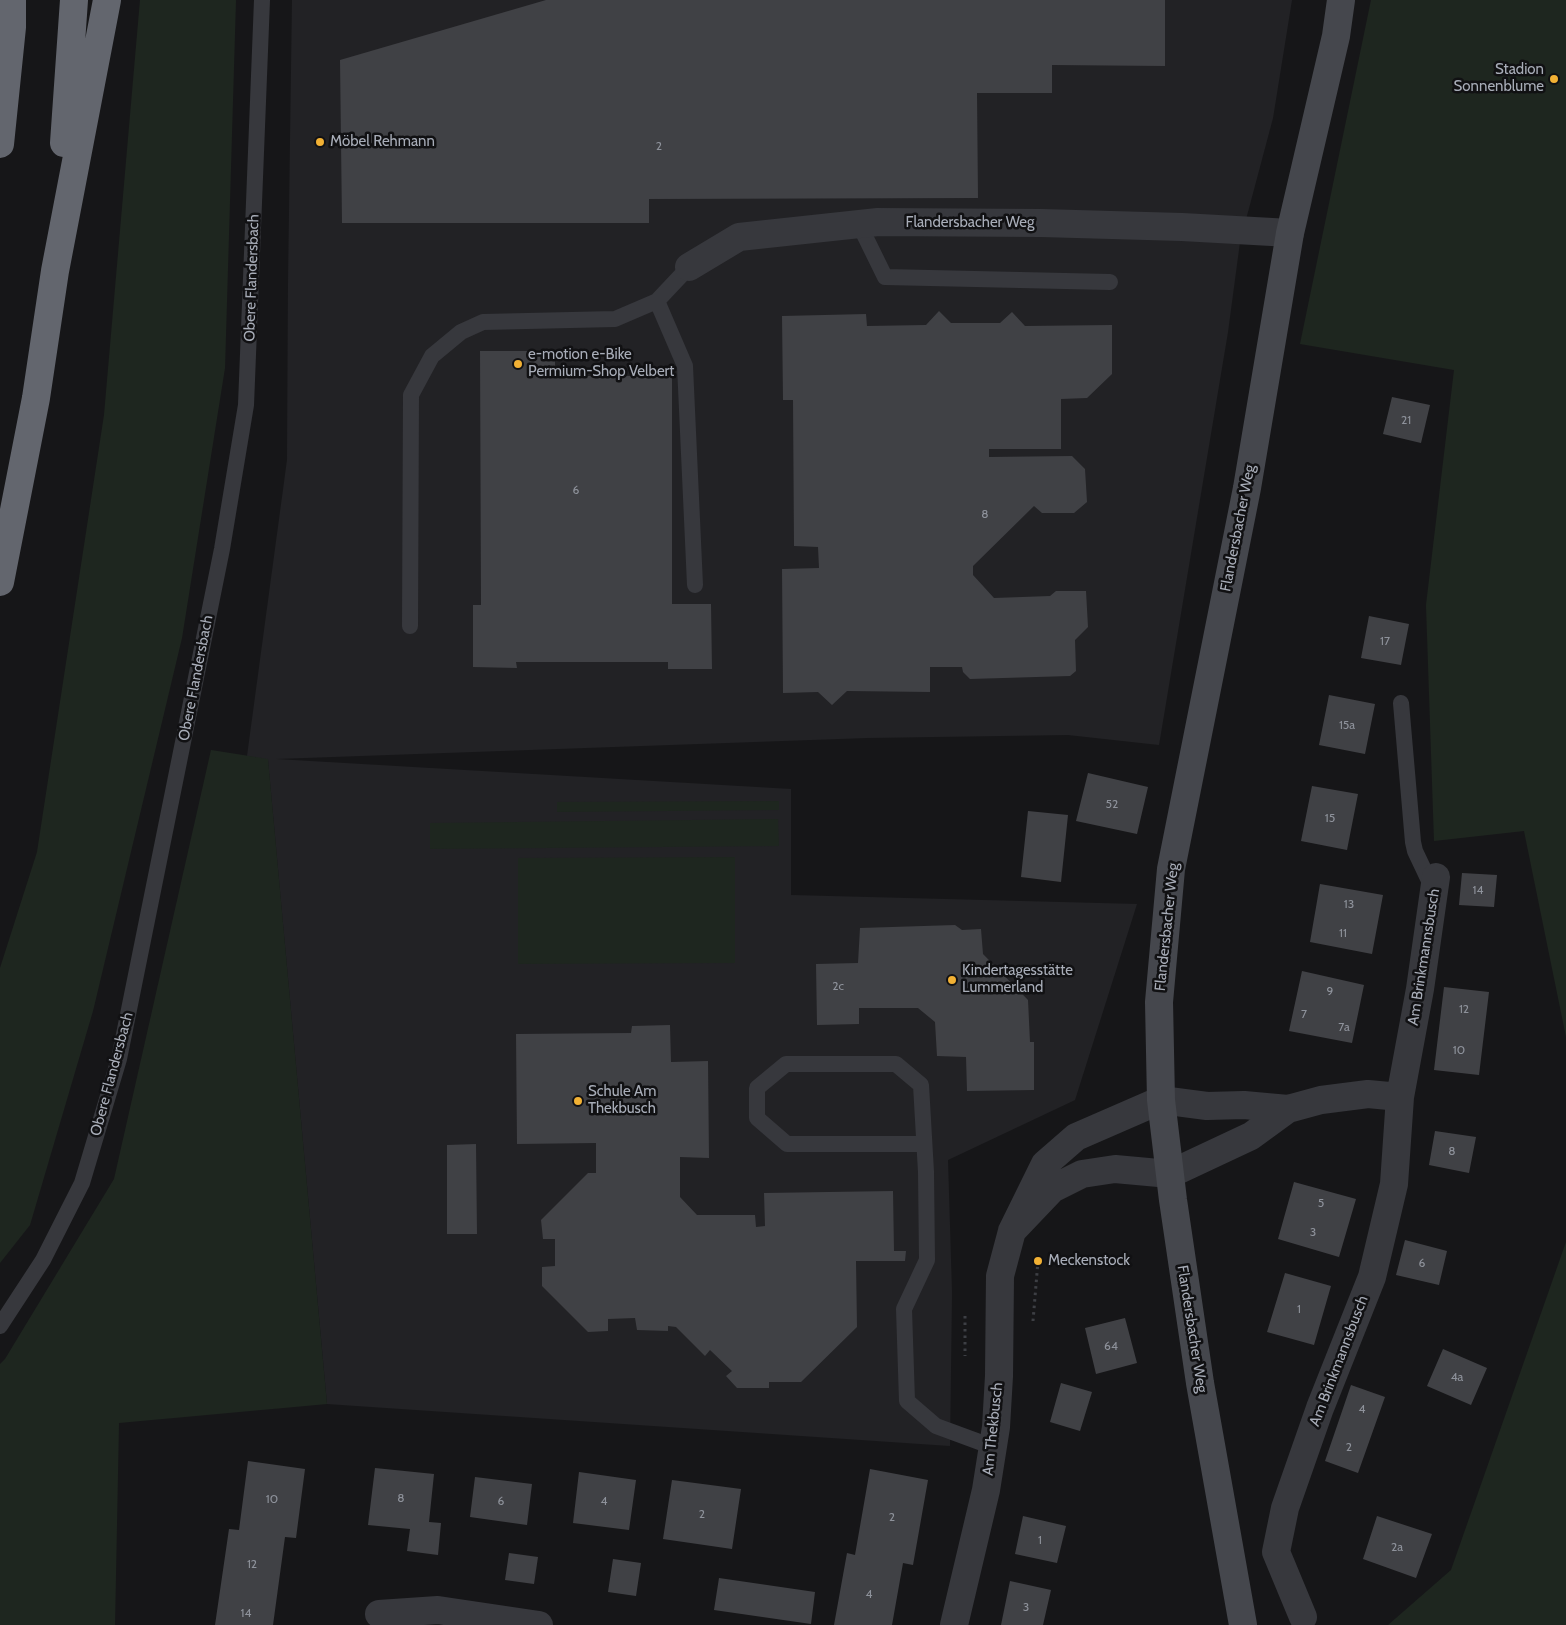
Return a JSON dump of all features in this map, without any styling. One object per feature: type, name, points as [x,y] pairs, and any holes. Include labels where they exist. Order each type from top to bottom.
[{"type":"highway","points":[[0,144],[12,27],[12,0]]},
{"type":"highway","points":[[55,271],[74,0]]},
{"type":"highway","points":[[0,582],[36,398],[55,271],[107,0]]},
{"type":"main road","name":"Flandersbacher Weg","points":[[1243,1625],[1200,1383],[1170,1174],[1161,1100],[1159,1002],[1171,869],[1247,488],[1290,233],[1336,36],[1342,0]]},
{"type":"street","name":"Flandersbacher Weg","points":[[689,266],[739,237],[878,222],[1041,223],[1182,227],[1290,233]]},
{"type":"street","name":"Am Brinkmannsbusch","points":[[1303,1617],[1276,1552],[1285,1508],[1291,1490],[1320,1408],[1372,1277],[1394,1184],[1400,1096],[1420,989],[1435,884]]},
{"type":"street","points":[[1161,1100],[1207,1106],[1244,1105],[1288,1109],[1321,1100],[1368,1094],[1400,1096]]},
{"type":"street","name":"Am Thekbusch","points":[[954,1625],[986,1490],[993,1447],[1000,1376],[1000,1276],[1012,1231],[1045,1164],[1076,1138],[1161,1100]]},
{"type":"street","points":[[1170,1174],[1251,1136],[1288,1109]]},
{"type":"street","name":"Am Thekbusch","points":[[1012,1231],[1052,1189],[1082,1174],[1115,1169],[1170,1174]]},
{"type":"street","points":[[379,1614],[438,1610],[539,1625]]},
{"type":"lane","name":"Obere Flandersbach","points":[[0,1326],[43,1260],[82,1183],[118,1059],[220,559],[246,406],[262,0]]},
{"type":"lane","points":[[859,224],[885,277],[1110,282]]},
{"type":"lane","points":[[410,626],[411,395],[432,356],[461,332],[483,322],[615,319],[657,301],[689,266]]},
{"type":"lane","points":[[657,301],[685,366],[695,585]]},
{"type":"lane","points":[[1401,703],[1413,842],[1415,851],[1435,884]]},
{"type":"lane","points":[[924,1144],[787,1144],[757,1118],[757,1088],[786,1064],[896,1064],[921,1085],[924,1144],[927,1260],[904,1309],[906,1401],[936,1426],[993,1447]]},
{"type":"path","points":[[1033,1320],[1038,1261]]},
{"type":"path","points":[[965,1316],[966,1366]]},
{"type":"shaded area","points":[[140,0],[236,0],[225,368],[182,638],[93,1011],[30,1225],[0,1263],[0,968],[37,852],[104,415]]},
{"type":"shaded area","points":[[292,0],[1292,0],[1273,118],[1240,242],[1228,332],[1159,745],[1068,735],[867,738],[276,759],[791,789],[791,895],[1137,904],[1075,1100],[948,1160],[952,1293],[950,1446],[327,1404],[268,760],[247,756],[287,460]]},
{"type":"shaded area","points":[[1371,0],[1566,0],[1566,1037],[1524,831],[1434,841],[1426,605],[1454,370],[1300,344]]},
{"type":"shaded area","points":[[211,750],[268,759],[327,1404],[119,1423],[115,1625],[0,1625],[0,1364],[5,1359],[114,1179]]},
{"type":"shaded area","points":[[779,801],[779,810],[557,812],[557,802]]},
{"type":"shaded area","points":[[778,819],[779,846],[430,849],[430,823]]},
{"type":"shaded area","points":[[735,857],[735,963],[518,964],[518,858]]},
{"type":"shaded area","points":[[1566,1242],[1566,1625],[1388,1625],[1451,1570]]},
{"type":"building","points":[[546,0],[1165,0],[1165,66],[1052,65],[1052,93],[977,93],[978,198],[649,199],[649,223],[342,223],[340,60]]},
{"type":"building","points":[[939,311],[951,323],[1000,323],[1012,312],[1025,326],[1112,325],[1112,374],[1087,398],[1061,399],[1061,449],[989,449],[989,457],[1072,456],[1085,469],[1087,502],[1074,513],[1042,513],[1034,506],[973,566],[973,575],[994,598],[1050,596],[1056,591],[1086,591],[1088,627],[1075,640],[1076,671],[1070,676],[970,679],[963,672],[962,667],[930,667],[930,692],[847,691],[832,705],[818,692],[783,693],[782,569],[819,568],[818,547],[794,546],[793,400],[783,400],[782,316],[866,314],[867,326],[926,325]]},
{"type":"building","points":[[480,351],[555,351],[555,376],[672,376],[672,604],[711,604],[712,669],[668,669],[668,662],[516,662],[517,668],[473,667],[473,605],[481,605]]},
{"type":"building","points":[[1392,397],[1430,405],[1421,443],[1383,434]]},
{"type":"building","points":[[1369,616],[1409,624],[1401,665],[1361,658]]},
{"type":"building","points":[[1329,695],[1375,704],[1365,754],[1319,745]]},
{"type":"building","points":[[1088,773],[1148,787],[1137,834],[1076,821]]},
{"type":"building","points":[[1312,786],[1358,794],[1347,850],[1301,841]]},
{"type":"building","points":[[1028,811],[1068,815],[1061,882],[1021,877]]},
{"type":"building","points":[[1462,873],[1497,875],[1494,907],[1459,905]]},
{"type":"building","points":[[1320,884],[1383,895],[1372,954],[1310,942]]},
{"type":"building","points":[[955,925],[962,930],[981,929],[983,954],[1028,1000],[1030,1042],[1034,1042],[1034,1090],[967,1091],[966,1057],[937,1056],[935,1022],[918,1008],[859,1008],[859,1024],[817,1025],[816,964],[858,963],[860,928]]},
{"type":"building","points":[[1302,971],[1364,985],[1352,1043],[1289,1031]]},
{"type":"building","points":[[1444,987],[1489,992],[1479,1075],[1434,1070]]},
{"type":"building","points":[[670,1025],[671,1062],[708,1061],[709,1158],[680,1157],[680,1197],[697,1215],[755,1215],[756,1227],[765,1226],[764,1193],[893,1191],[894,1251],[906,1251],[905,1261],[856,1261],[857,1327],[801,1382],[769,1382],[769,1388],[737,1388],[726,1376],[732,1371],[710,1350],[705,1356],[676,1327],[668,1326],[668,1331],[637,1330],[635,1318],[608,1319],[608,1331],[588,1332],[542,1286],[542,1267],[555,1266],[555,1239],[543,1239],[541,1220],[588,1173],[596,1173],[596,1143],[517,1144],[516,1034],[631,1033],[632,1026]]},
{"type":"building","points":[[1435,1131],[1476,1137],[1469,1173],[1429,1165]]},
{"type":"building","points":[[476,1144],[477,1234],[447,1234],[447,1145]]},
{"type":"building","points":[[1294,1182],[1356,1199],[1339,1257],[1278,1239]]},
{"type":"building","points":[[1405,1240],[1447,1251],[1439,1285],[1396,1275]]},
{"type":"building","points":[[1285,1273],[1331,1286],[1314,1345],[1267,1332]]},
{"type":"building","points":[[1125,1318],[1137,1363],[1096,1374],[1085,1328]]},
{"type":"building","points":[[1443,1349],[1487,1368],[1471,1405],[1427,1386]]},
{"type":"building","points":[[1061,1383],[1092,1392],[1080,1431],[1050,1422]]},
{"type":"building","points":[[1351,1385],[1385,1397],[1358,1473],[1325,1461]]},
{"type":"building","points":[[248,1461],[305,1469],[296,1538],[285,1537],[273,1625],[215,1625],[229,1529],[239,1530]]},
{"type":"building","points":[[375,1468],[434,1474],[429,1522],[441,1523],[438,1555],[407,1551],[410,1529],[368,1525]]},
{"type":"building","points":[[870,1469],[928,1480],[913,1565],[903,1563],[892,1625],[834,1625],[847,1553],[855,1555]]},
{"type":"building","points":[[579,1472],[636,1480],[629,1530],[573,1523]]},
{"type":"building","points":[[475,1477],[532,1484],[527,1525],[470,1517]]},
{"type":"building","points":[[672,1480],[741,1489],[732,1549],[663,1539]]},
{"type":"building","points":[[1023,1516],[1066,1526],[1057,1563],[1015,1554]]},
{"type":"building","points":[[1377,1516],[1432,1534],[1416,1578],[1363,1559]]},
{"type":"building","points":[[509,1553],[538,1557],[534,1584],[505,1580]]},
{"type":"building","points":[[613,1559],[641,1563],[636,1596],[608,1592]]},
{"type":"building","points":[[719,1578],[815,1592],[811,1624],[714,1610]]},
{"type":"building","points":[[1010,1581],[1051,1590],[1043,1625],[1001,1625]]},
{"type":"place","name":"Stadion Sonnenblume","points":[[1554,79]]},
{"type":"place","name":"Möbel Rehmann","points":[[320,142]]},
{"type":"place","name":"e-motion e-Bike Permium-Shop Velbert","points":[[518,364]]},
{"type":"place","name":"Kindertagesstätte Lummerland","points":[[952,980]]},
{"type":"place","name":"Schule Am Thekbusch","points":[[578,1101]]},
{"type":"place","name":"Meckenstock","points":[[1038,1261]]}]
